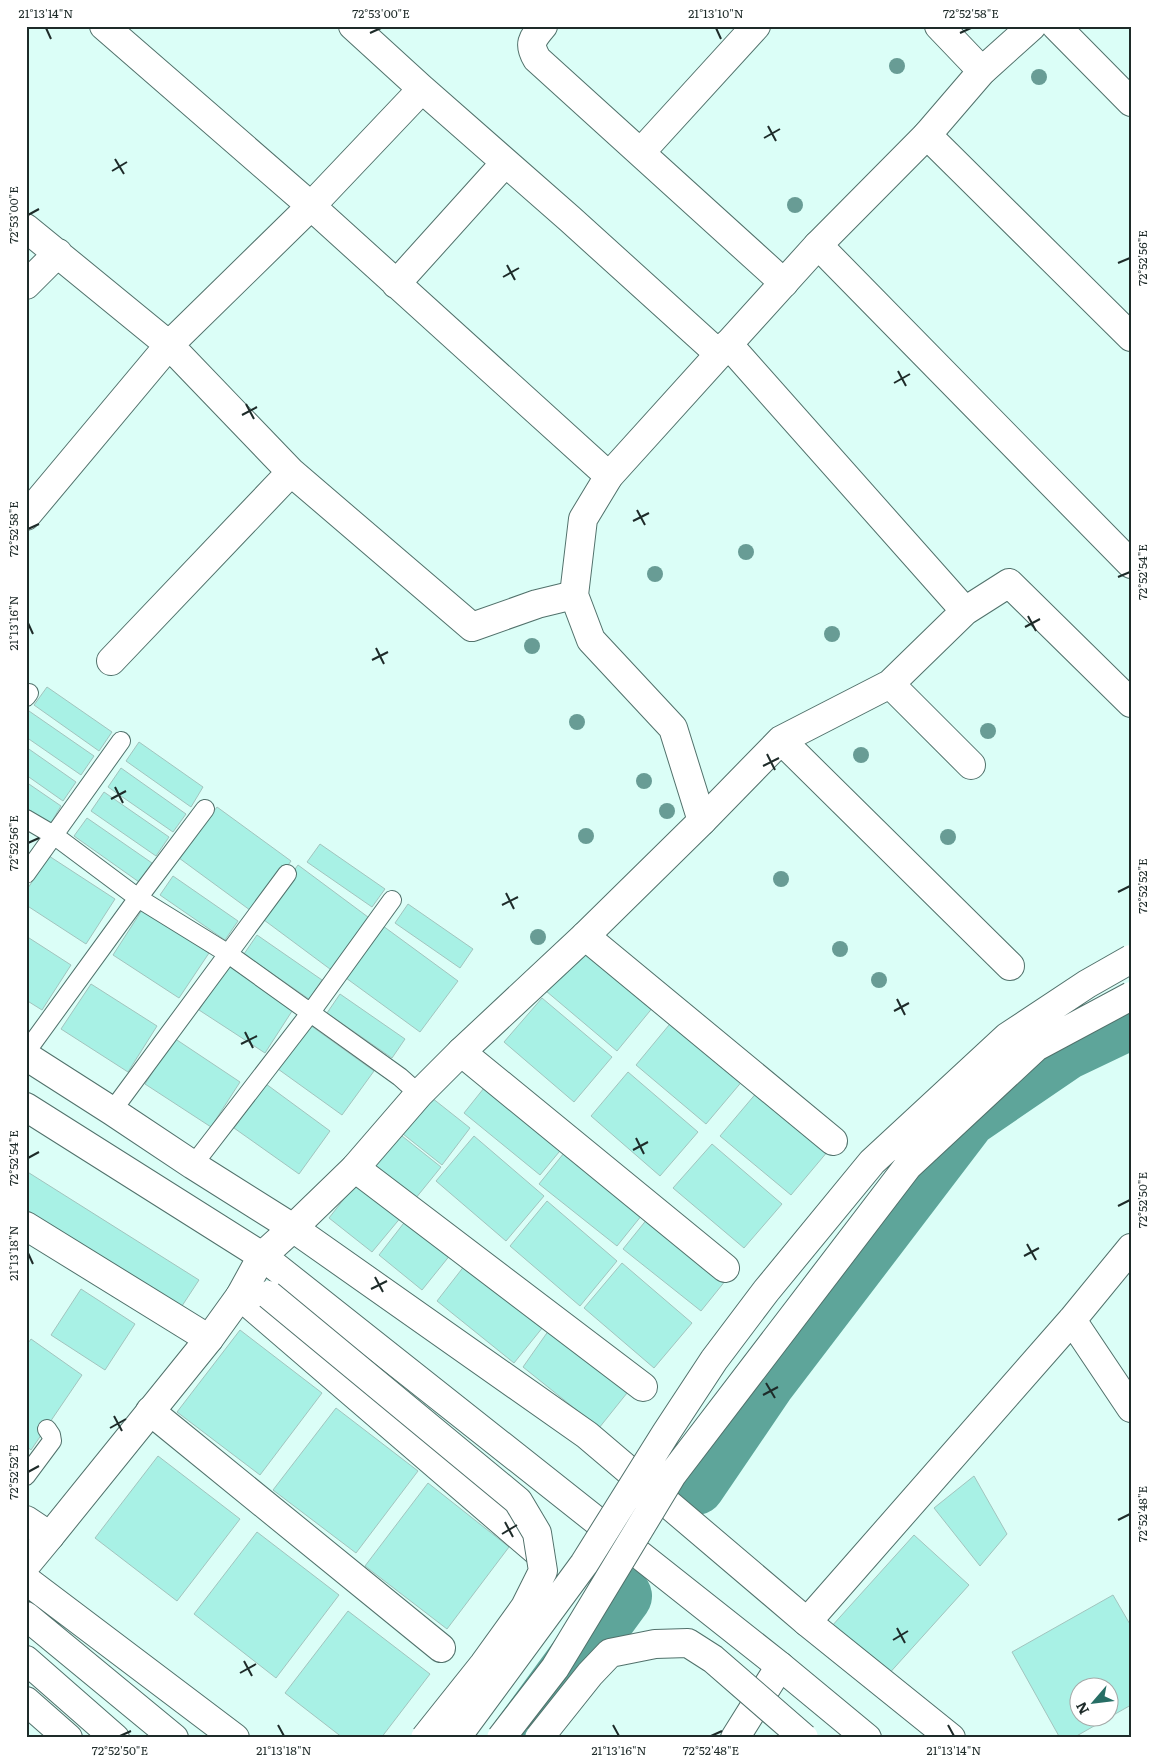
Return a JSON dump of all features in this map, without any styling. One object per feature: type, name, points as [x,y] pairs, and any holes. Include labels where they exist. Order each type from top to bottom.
[{"type":"street","points":[[104,26],[311,206],[609,476]]},
{"type":"street","points":[[353,26],[422,90],[724,349],[965,611]]},
{"type":"street","points":[[543,26],[534,37],[532,46],[537,59],[784,283]]},
{"type":"street","points":[[640,152],[756,26]]},
{"type":"street","points":[[939,26],[982,71]]},
{"type":"street","points":[[702,821],[673,728],[591,640],[574,595],[583,519],[609,476],[818,245],[927,135],[982,71],[1032,26]]},
{"type":"street","points":[[1056,26],[1131,102]]},
{"type":"street","points":[[26,516],[169,345],[311,206],[422,90]]},
{"type":"street","points":[[927,135],[1131,337]]},
{"type":"street","points":[[396,284],[506,163]]},
{"type":"street","points":[[26,228],[169,345],[291,472],[472,627],[537,604],[574,595]]},
{"type":"street","points":[[818,245],[1131,564]]},
{"type":"street","points":[[26,285],[58,253]]},
{"type":"street","points":[[112,661],[291,472]]},
{"type":"street","points":[[26,1565],[256,1281],[293,1228],[355,1168],[419,1094],[461,1052],[585,936],[781,740],[890,684],[965,611],[1008,583],[1131,703]]},
{"type":"street","points":[[890,684],[972,765]]},
{"type":"street","points":[[781,740],[1010,966]]},
{"type":"street","points":[[585,936],[833,1141]]},
{"type":"street","points":[[456,1738],[584,1564],[714,1360],[766,1292],[872,1162],[1007,1037],[1086,984],[1131,959]]},
{"type":"street","points":[[501,1738],[555,1668],[672,1475],[908,1166],[1036,1047],[1131,996]]},
{"type":"street","points":[[461,1052],[725,1268]]},
{"type":"street","points":[[26,1056],[293,1228],[587,1435],[807,1622],[951,1738]]},
{"type":"street","points":[[26,1107],[256,1281],[780,1666],[867,1738]]},
{"type":"street","points":[[355,1168],[643,1387]]},
{"type":"street","points":[[26,1226],[209,1339]]},
{"type":"street","points":[[807,1622],[1072,1320],[1131,1248]]},
{"type":"street","points":[[256,1281],[540,1554]]},
{"type":"street","points":[[256,1281],[518,1501],[537,1533],[543,1571],[525,1607],[484,1664],[426,1738]]},
{"type":"street","points":[[1072,1320],[1131,1408]]},
{"type":"street","points":[[150,1411],[441,1648]]},
{"type":"street","points":[[26,1520],[50,1536]]},
{"type":"street","points":[[26,1580],[235,1738]]},
{"type":"street","points":[[26,1616],[174,1738]]},
{"type":"street","points":[[539,1738],[590,1674],[610,1653],[655,1644],[688,1643],[713,1659],[804,1738]]},
{"type":"street","points":[[26,1660],[116,1738]]},
{"type":"street","points":[[735,1738],[780,1666]]},
{"type":"street","points":[[26,1701],[68,1738]]},
{"type":"lane","points":[[26,874],[55,836],[121,741]]},
{"type":"lane","points":[[26,1052],[138,898],[206,810]]},
{"type":"lane","points":[[26,820],[55,836],[138,898],[227,953],[400,1077],[419,1094]]},
{"type":"lane","points":[[112,1111],[287,874]]},
{"type":"lane","points":[[193,1165],[311,1012],[392,900]]},
{"type":"lane","points":[[26,1476],[52,1441],[47,1429]]},
{"type":"building","points":[[47,687],[112,732],[99,751],[34,705]]},
{"type":"building","points":[[29,711],[94,756],[81,775],[26,737],[26,714]]},
{"type":"building","points":[[139,742],[203,787],[191,807],[126,761]]},
{"type":"building","points":[[26,747],[76,782],[63,801],[26,775]]},
{"type":"building","points":[[121,768],[186,814],[173,832],[108,787]]},
{"type":"building","points":[[26,782],[61,806],[49,826],[26,810]]},
{"type":"building","points":[[104,792],[169,837],[156,856],[91,811]]},
{"type":"building","points":[[217,807],[291,861],[254,913],[179,858]]},
{"type":"building","points":[[87,818],[152,863],[139,882],[74,836]]},
{"type":"building","points":[[320,844],[385,889],[372,907],[307,862]]},
{"type":"building","points":[[49,856],[115,899],[86,944],[26,905],[26,891]]},
{"type":"building","points":[[298,865],[372,920],[334,972],[260,917]]},
{"type":"building","points":[[173,876],[238,921],[225,940],[160,895]]},
{"type":"building","points":[[408,904],[473,949],[460,968],[395,923]]},
{"type":"building","points":[[142,910],[209,953],[179,998],[113,955]]},
{"type":"building","points":[[383,926],[458,981],[420,1032],[346,978]]},
{"type":"building","points":[[257,935],[322,980],[309,999],[244,954]]},
{"type":"building","points":[[26,936],[71,965],[42,1010],[26,1000]]},
{"type":"building","points":[[584,946],[654,1006],[617,1051],[546,991]]},
{"type":"building","points":[[228,964],[294,1008],[265,1053],[199,1010]]},
{"type":"building","points":[[91,984],[157,1026],[128,1072],[61,1029]]},
{"type":"building","points":[[340,994],[405,1039],[392,1058],[327,1013]]},
{"type":"building","points":[[542,998],[612,1057],[574,1102],[504,1042]]},
{"type":"building","points":[[674,1019],[744,1079],[706,1124],[636,1065]]},
{"type":"building","points":[[310,1025],[374,1071],[342,1115],[278,1069]]},
{"type":"building","points":[[174,1038],[240,1082],[211,1127],[145,1084]]},
{"type":"building","points":[[628,1072],[698,1132],[660,1176],[591,1116]]},
{"type":"building","points":[[488,1083],[564,1146],[540,1175],[464,1113]]},
{"type":"building","points":[[266,1084],[330,1131],[299,1174],[234,1128]]},
{"type":"building","points":[[758,1091],[828,1151],[791,1195],[720,1136]]},
{"type":"building","points":[[427,1094],[470,1128],[442,1165],[398,1130]]},
{"type":"building","points":[[397,1132],[441,1167],[411,1204],[368,1169]]},
{"type":"building","points":[[474,1136],[544,1196],[506,1241],[436,1181]]},
{"type":"building","points":[[712,1144],[782,1204],[744,1248],[673,1188]]},
{"type":"building","points":[[568,1148],[646,1210],[617,1246],[539,1184]]},
{"type":"building","points":[[26,1171],[199,1280],[178,1312],[26,1217]]},
{"type":"building","points":[[358,1181],[402,1216],[372,1252],[329,1218]]},
{"type":"building","points":[[547,1201],[617,1261],[580,1306],[510,1246]]},
{"type":"building","points":[[652,1213],[730,1275],[701,1311],[623,1249]]},
{"type":"building","points":[[407,1219],[451,1254],[422,1290],[379,1255]]},
{"type":"building","points":[[622,1263],[692,1323],[654,1368],[584,1308]]},
{"type":"building","points":[[465,1265],[543,1327],[514,1363],[437,1301]]},
{"type":"building","points":[[81,1289],[135,1324],[105,1370],[51,1335]]},
{"type":"building","points":[[240,1330],[322,1393],[260,1475],[177,1412]]},
{"type":"building","points":[[549,1330],[627,1393],[599,1428],[523,1367]]},
{"type":"building","points":[[31,1339],[82,1375],[31,1450],[26,1446],[26,1346]]},
{"type":"building","points":[[336,1408],[418,1471],[356,1553],[273,1490]]},
{"type":"building","points":[[158,1456],[240,1519],[177,1601],[95,1538]]},
{"type":"building","points":[[974,1476],[1007,1534],[980,1566],[934,1508]]},
{"type":"building","points":[[428,1483],[509,1547],[447,1629],[365,1566]]},
{"type":"building","points":[[257,1532],[339,1595],[276,1678],[194,1614]]},
{"type":"building","points":[[914,1535],[969,1585],[886,1677],[831,1627]]},
{"type":"building","points":[[1113,1595],[1131,1626],[1131,1705],[1120,1711],[1120,1676],[1070,1676],[1070,1726],[1094,1726],[1073,1738],[1060,1738],[1012,1652]]},
{"type":"building","points":[[348,1611],[430,1674],[381,1738],[343,1738],[285,1693]]},
{"type":"waterway","points":[[696,1486],[766,1383],[968,1118],[1066,1051],[1131,1020]]},
{"type":"waterway","points":[[519,1738],[623,1596]]}]
